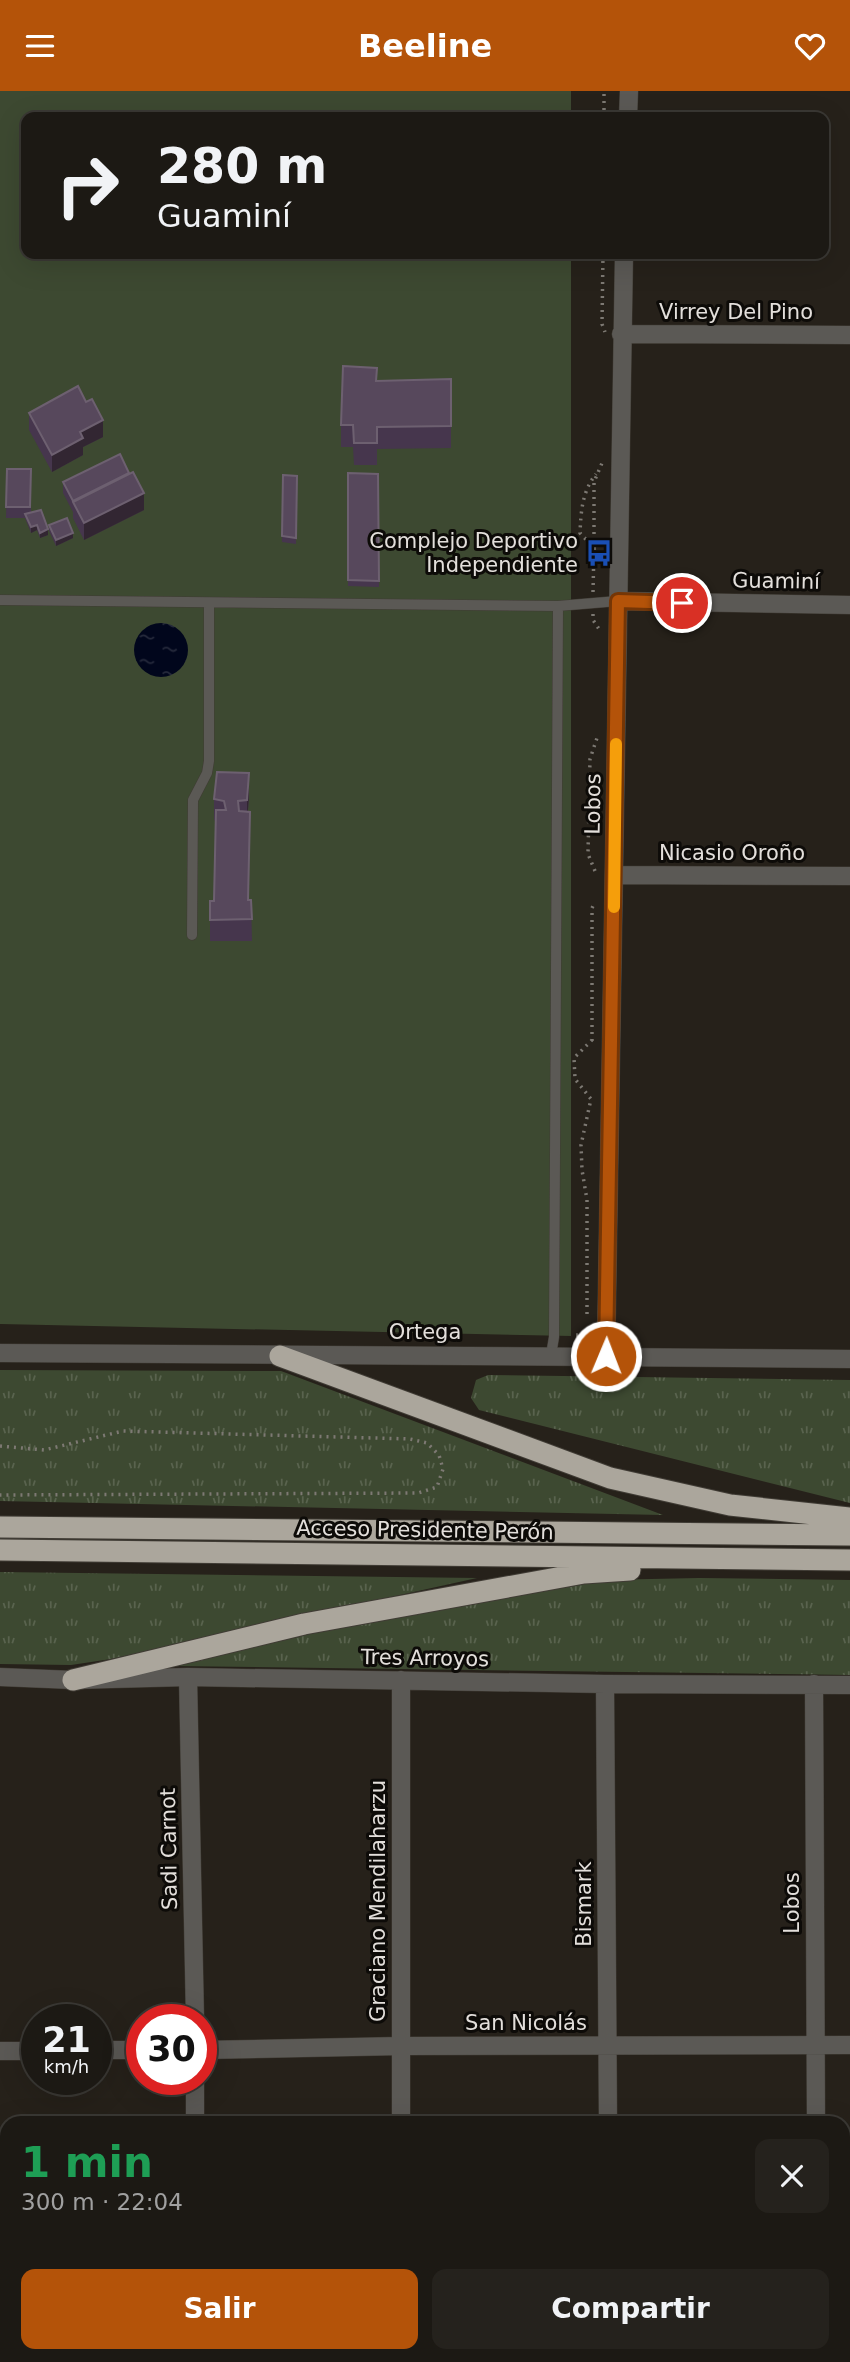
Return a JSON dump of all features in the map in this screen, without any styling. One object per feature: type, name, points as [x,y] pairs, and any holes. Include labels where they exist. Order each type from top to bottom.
[{"type":"highway","points":[[280,1356],[610,1478],[730,1504],[779,1512],[850,1518]]},
{"type":"highway","name":"Acceso Presidente Perón","points":[[0,1527],[850,1535]]},
{"type":"highway","name":"Acceso Presidente Perón","points":[[0,1550],[850,1560]]},
{"type":"highway","points":[[72,1680],[304,1625],[584,1573],[615,1570],[693,1570],[795,1559]]},
{"type":"street","points":[[628,112],[629,91]]},
{"type":"street","name":"Lobos","points":[[606,1356],[624,259]]},
{"type":"street","name":"Virrey Del Pino","points":[[621,334],[850,335]]},
{"type":"street","name":"Guaminí","points":[[618,601],[850,605]]},
{"type":"street","name":"Nicasio Oroño","points":[[615,875],[850,876]]},
{"type":"street","name":"Ortega","points":[[0,1353],[850,1359]]},
{"type":"street","name":"Tres Arroyos","points":[[0,1677],[72,1680],[188,1677],[850,1685]]},
{"type":"street","name":"Sadi Carnot","points":[[188,1677],[195,2004]]},
{"type":"street","name":"Graciano Mendilaharzu","points":[[401,1680],[401,2116]]},
{"type":"street","name":"Bismark","points":[[606,1684],[608,2116]]},
{"type":"street","name":"Lobos","points":[[814,1684],[816,2116]]},
{"type":"street","name":"San Nicolás","points":[[217,2050],[401,2046],[850,2045]]},
{"type":"street","points":[[0,2051],[21,2051]]},
{"type":"street","points":[[195,2095],[195,2116]]},
{"type":"lane","points":[[0,600],[558,606],[618,601]]},
{"type":"lane","points":[[192,935],[193,800],[208,773],[209,761],[209,603]]},
{"type":"lane","points":[[551,1355],[554,1324],[558,606]]},
{"type":"path","points":[[604,91],[604,112]]},
{"type":"path","points":[[596,474],[583,495],[580,533],[594,548],[593,620],[599,628],[599,641]]},
{"type":"path","points":[[596,873],[588,854],[590,759],[600,729]]},
{"type":"path","points":[[592,1052],[592,908],[597,896]]},
{"type":"path","points":[[591,1099],[575,1079],[575,1058],[592,1040]]},
{"type":"path","points":[[587,1322],[587,1200],[581,1145],[592,1088]]},
{"type":"path","points":[[0,1446],[44,1450],[124,1431],[378,1437],[427,1443],[439,1455],[443,1469],[437,1487],[418,1493],[0,1495]]},
{"type":"green space","points":[[0,91],[571,91],[571,112],[21,112],[21,259],[571,259],[571,1336],[0,1324]]},
{"type":"green space","points":[[0,1370],[281,1371],[663,1515],[0,1501]]},
{"type":"green space","points":[[488,1375],[850,1380],[850,1503],[479,1410],[471,1398],[476,1380]]},
{"type":"green space","points":[[0,1572],[477,1578],[111,1659],[71,1665],[0,1664]]},
{"type":"green space","points":[[604,1580],[850,1580],[850,1675],[172,1666],[433,1604]]},
{"type":"water","points":[[161,623],[180,631],[188,650],[180,669],[161,677],[142,669],[134,650],[142,631]]},
{"type":"building","points":[[343,366],[377,368],[376,381],[451,379],[451,426],[377,427],[377,443],[354,443],[353,425],[341,425]]},
{"type":"building","points":[[78,386],[86,402],[92,399],[103,420],[80,432],[83,438],[52,455],[29,413]]},
{"type":"building","points":[[120,454],[129,473],[73,501],[63,482]]},
{"type":"building","points":[[7,469],[31,469],[30,507],[6,507]]},
{"type":"building","points":[[133,472],[144,493],[84,523],[73,502]]},
{"type":"building","points":[[348,473],[378,474],[379,581],[348,580]]},
{"type":"building","points":[[283,475],[297,476],[296,538],[282,536]]},
{"type":"building","points":[[41,510],[48,529],[40,533],[37,525],[31,527],[25,514]]},
{"type":"building","points":[[67,518],[73,533],[56,540],[49,525]]},
{"type":"building","points":[[217,772],[249,773],[247,800],[238,801],[239,811],[250,812],[248,900],[251,900],[252,919],[210,920],[210,901],[214,901],[216,810],[226,810],[224,801],[214,799]]},
{"type":"slow traffic","points":[[614,907],[616,744]]},
{"type":"place","name":"Complejo Deportivo Independiente","points":[[599,553]]},
{"type":"route","points":[[606,1356],[618,601],[682,603]]}]
